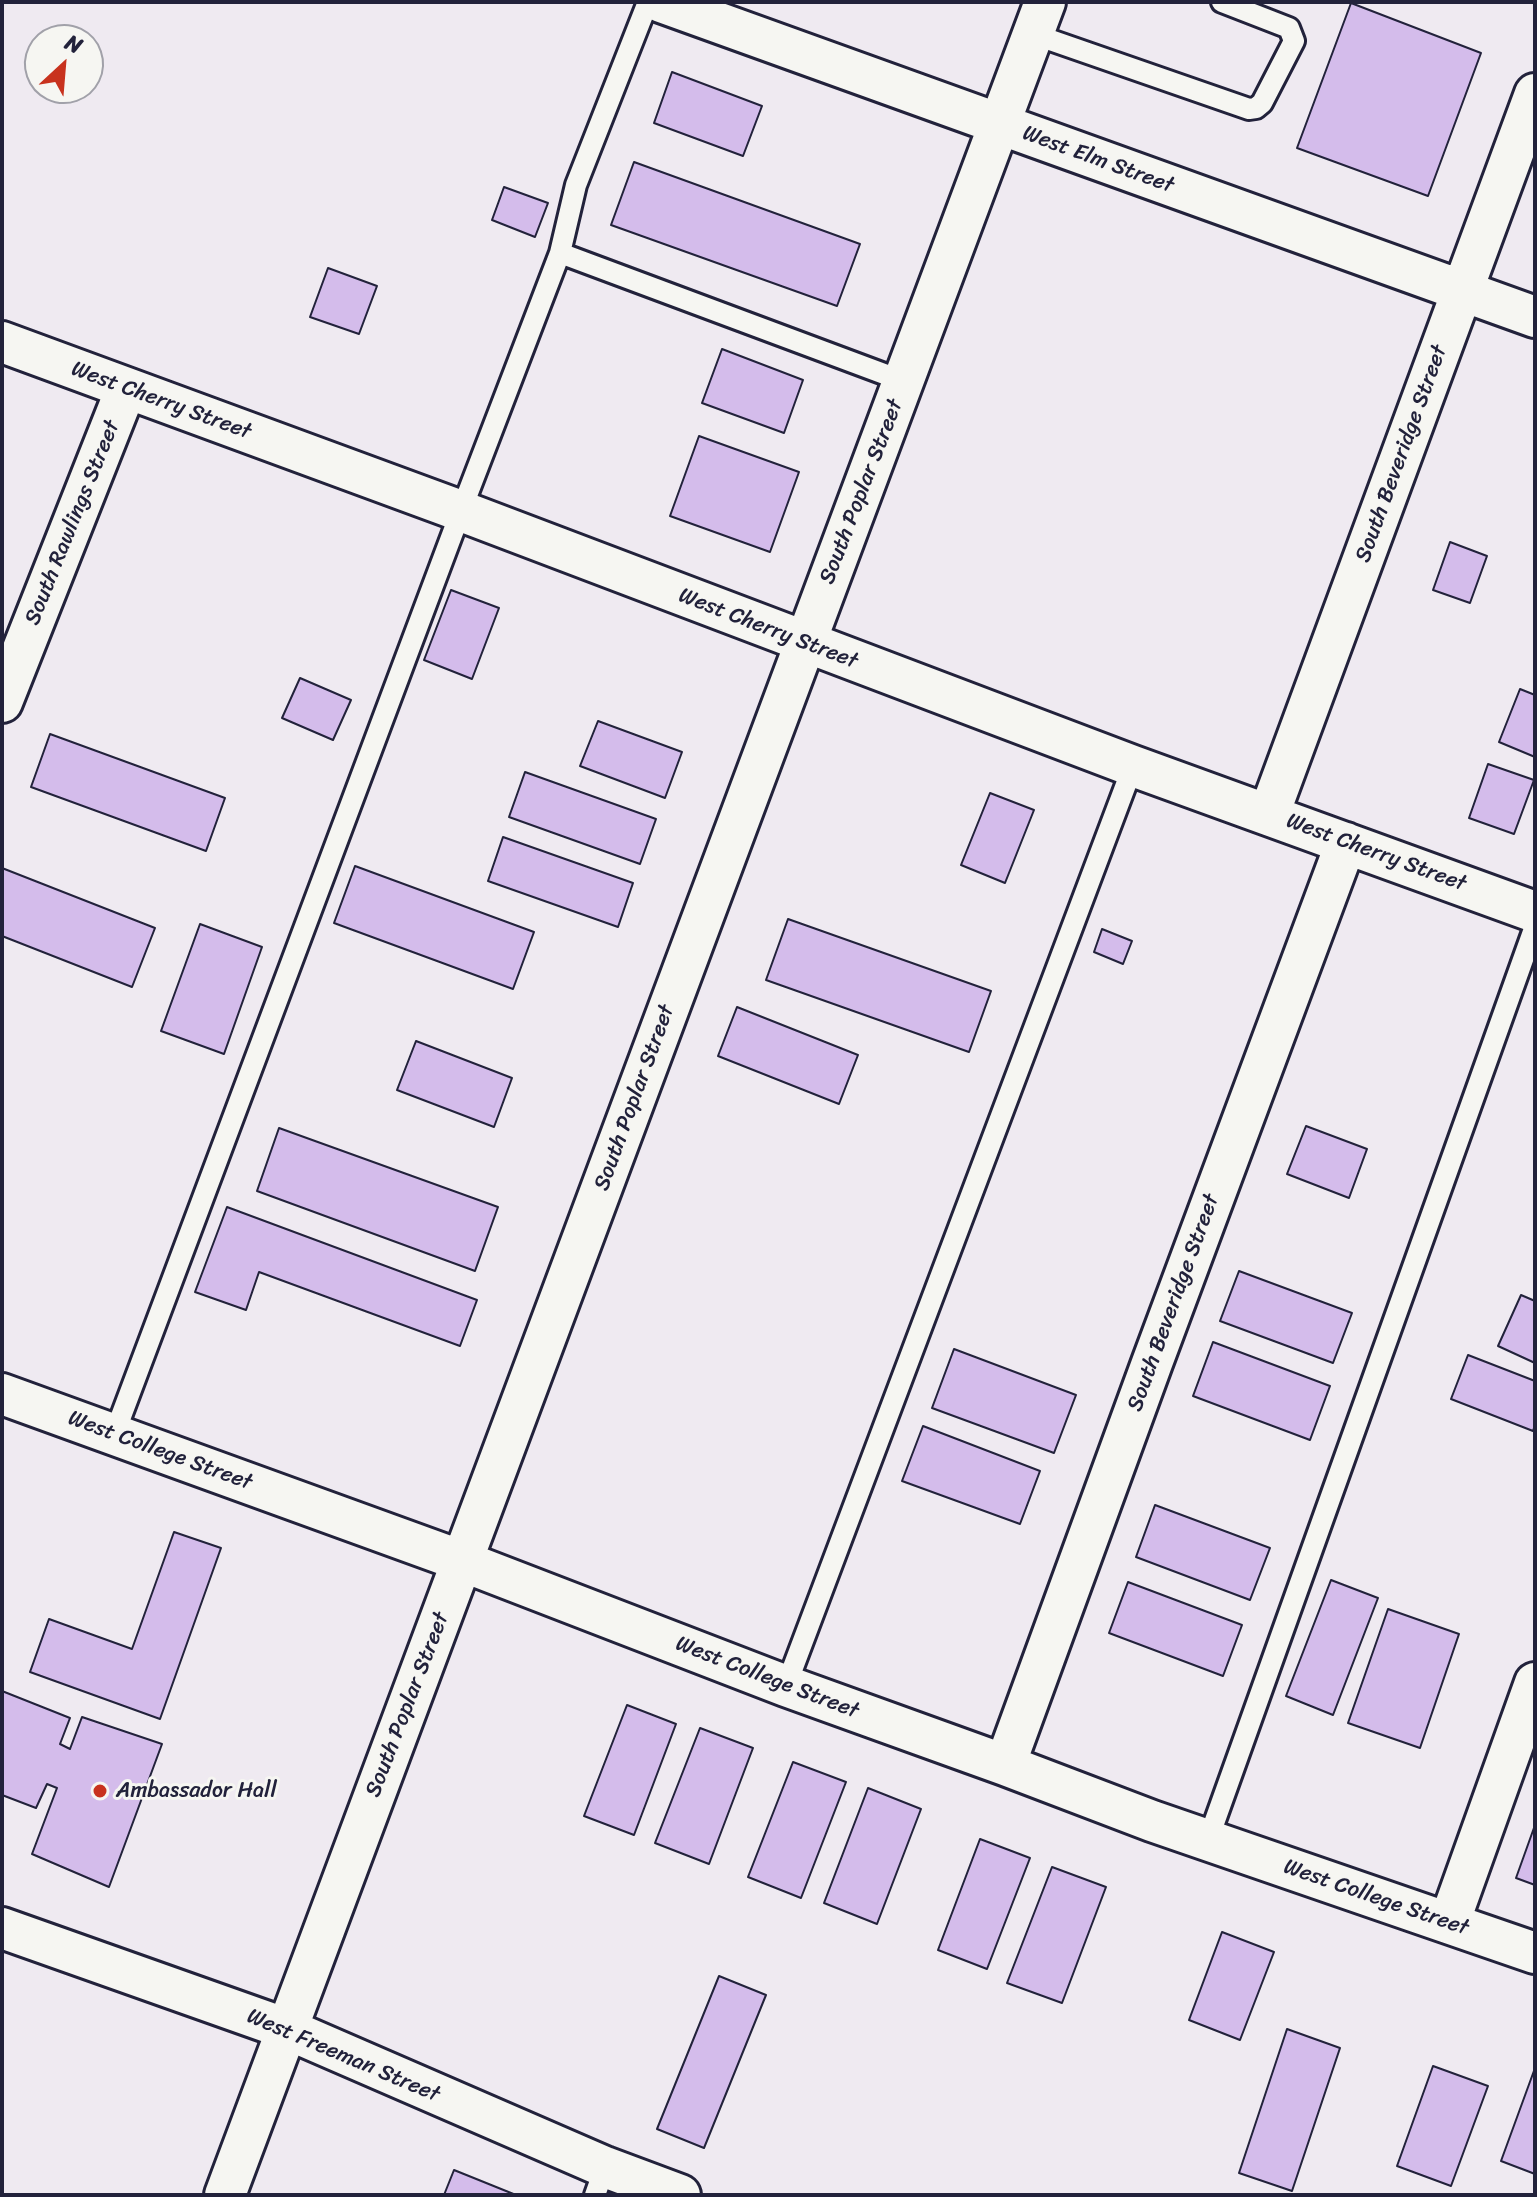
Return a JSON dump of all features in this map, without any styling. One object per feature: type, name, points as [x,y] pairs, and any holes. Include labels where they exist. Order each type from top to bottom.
[{"type":"street","name":"West Elm Street","points":[[661,2],[1535,317]]},
{"type":"street","name":"South Poplar Street","points":[[225,2195],[1039,18]]},
{"type":"street","name":"South Beveridge Street","points":[[1269,814],[1535,94]]},
{"type":"street","name":"West Cherry Street","points":[[2,342],[461,511],[1133,766],[1535,912]]},
{"type":"street","name":"South Rawlings Street","points":[[2,702],[126,389]]},
{"type":"street","name":"South Beveridge Street","points":[[1005,1765],[1346,843]]},
{"type":"street","name":"West College Street","points":[[2,1394],[462,1561],[786,1686],[1208,1840],[1535,1953]]},
{"type":"street","points":[[1449,1923],[1535,1683]]},
{"type":"street","name":"West Freeman Street","points":[[2,1928],[287,2029],[600,2181],[680,2195]]},
{"type":"lane","points":[[114,1435],[560,253],[576,185],[648,2]]},
{"type":"lane","points":[[1039,18],[1249,109],[1256,108],[1262,103],[1294,41],[1289,28],[1222,2]]},
{"type":"lane","points":[[560,253],[903,381]]},
{"type":"lane","points":[[786,1686],[1133,766]]},
{"type":"lane","points":[[1208,1840],[1535,926]]},
{"type":"building","points":[[1351,3],[1481,53],[1428,196],[1297,148]]},
{"type":"building","points":[[672,72],[762,106],[743,156],[654,123]]},
{"type":"building","points":[[634,162],[860,244],[837,306],[611,225]]},
{"type":"building","points":[[504,187],[548,203],[535,237],[492,220]]},
{"type":"building","points":[[328,268],[377,286],[359,334],[310,317]]},
{"type":"building","points":[[722,349],[803,380],[784,433],[702,403]]},
{"type":"building","points":[[699,436],[799,472],[770,552],[670,516]]},
{"type":"building","points":[[1450,542],[1487,556],[1470,603],[1433,590]]},
{"type":"building","points":[[451,590],[499,608],[472,679],[424,660]]},
{"type":"building","points":[[300,678],[351,700],[333,740],[282,718]]},
{"type":"building","points":[[1520,689],[1535,695],[1535,757],[1499,742]]},
{"type":"building","points":[[598,721],[682,752],[665,798],[580,766]]},
{"type":"building","points":[[50,734],[225,798],[206,851],[31,787]]},
{"type":"building","points":[[1488,764],[1534,780],[1514,834],[1469,818]]},
{"type":"building","points":[[525,772],[656,819],[640,864],[509,817]]},
{"type":"building","points":[[990,793],[1034,810],[1005,883],[961,865]]},
{"type":"building","points":[[503,837],[633,883],[618,927],[488,881]]},
{"type":"building","points":[[355,866],[534,932],[513,989],[334,923]]},
{"type":"building","points":[[2,868],[155,928],[132,987],[2,936]]},
{"type":"building","points":[[788,919],[991,991],[969,1052],[766,980]]},
{"type":"building","points":[[200,924],[262,947],[224,1054],[161,1031]]},
{"type":"building","points":[[1102,929],[1132,941],[1123,964],[1094,952]]},
{"type":"building","points":[[737,1007],[858,1055],[839,1104],[718,1056]]},
{"type":"building","points":[[416,1041],[512,1078],[494,1127],[397,1090]]},
{"type":"building","points":[[1306,1126],[1367,1149],[1349,1198],[1287,1174]]},
{"type":"building","points":[[279,1128],[498,1207],[475,1271],[257,1191]]},
{"type":"building","points":[[227,1207],[477,1300],[460,1346],[259,1272],[246,1310],[195,1292]]},
{"type":"building","points":[[1239,1271],[1352,1313],[1333,1363],[1220,1321]]},
{"type":"building","points":[[1521,1295],[1535,1301],[1535,1363],[1498,1346]]},
{"type":"building","points":[[1213,1342],[1330,1386],[1310,1440],[1193,1396]]},
{"type":"building","points":[[954,1349],[1076,1395],[1054,1453],[932,1408]]},
{"type":"building","points":[[1468,1355],[1535,1381],[1533,1431],[1451,1399]]},
{"type":"building","points":[[923,1426],[1040,1471],[1020,1524],[902,1481]]},
{"type":"building","points":[[1155,1505],[1270,1548],[1250,1600],[1136,1557]]},
{"type":"building","points":[[174,1532],[221,1548],[160,1719],[30,1672],[49,1619],[132,1649]]},
{"type":"building","points":[[1331,1580],[1378,1598],[1333,1715],[1286,1696]]},
{"type":"building","points":[[1128,1582],[1242,1625],[1223,1676],[1109,1633]]},
{"type":"building","points":[[1388,1609],[1459,1634],[1420,1748],[1348,1723]]},
{"type":"building","name":"Ambassador Hall","points":[[2,1691],[70,1718],[60,1744],[70,1749],[82,1717],[162,1744],[109,1887],[32,1854],[57,1788],[47,1784],[36,1808],[2,1795]]},
{"type":"building","points":[[627,1705],[676,1724],[634,1835],[584,1816]]},
{"type":"building","points":[[700,1728],[753,1748],[709,1864],[655,1843]]},
{"type":"building","points":[[793,1762],[846,1782],[801,1898],[748,1877]]},
{"type":"building","points":[[868,1788],[921,1809],[877,1924],[824,1903]]},
{"type":"building","points":[[1535,1825],[1535,1885],[1516,1878]]},
{"type":"building","points":[[980,1839],[1030,1858],[987,1969],[938,1950]]},
{"type":"building","points":[[1052,1867],[1106,1887],[1062,2003],[1007,1983]]},
{"type":"building","points":[[1222,1932],[1274,1952],[1240,2040],[1189,2020]]},
{"type":"building","points":[[719,1976],[766,1995],[704,2148],[657,2129]]},
{"type":"building","points":[[1287,2029],[1340,2048],[1292,2191],[1239,2173]]},
{"type":"building","points":[[1433,2066],[1488,2086],[1451,2186],[1397,2166]]},
{"type":"building","points":[[1535,2068],[1535,2174],[1501,2161]]},
{"type":"building","points":[[454,2170],[516,2195],[444,2195]]},
{"type":"place","name":"Ambassador Hall","points":[[100,1791]]}]
